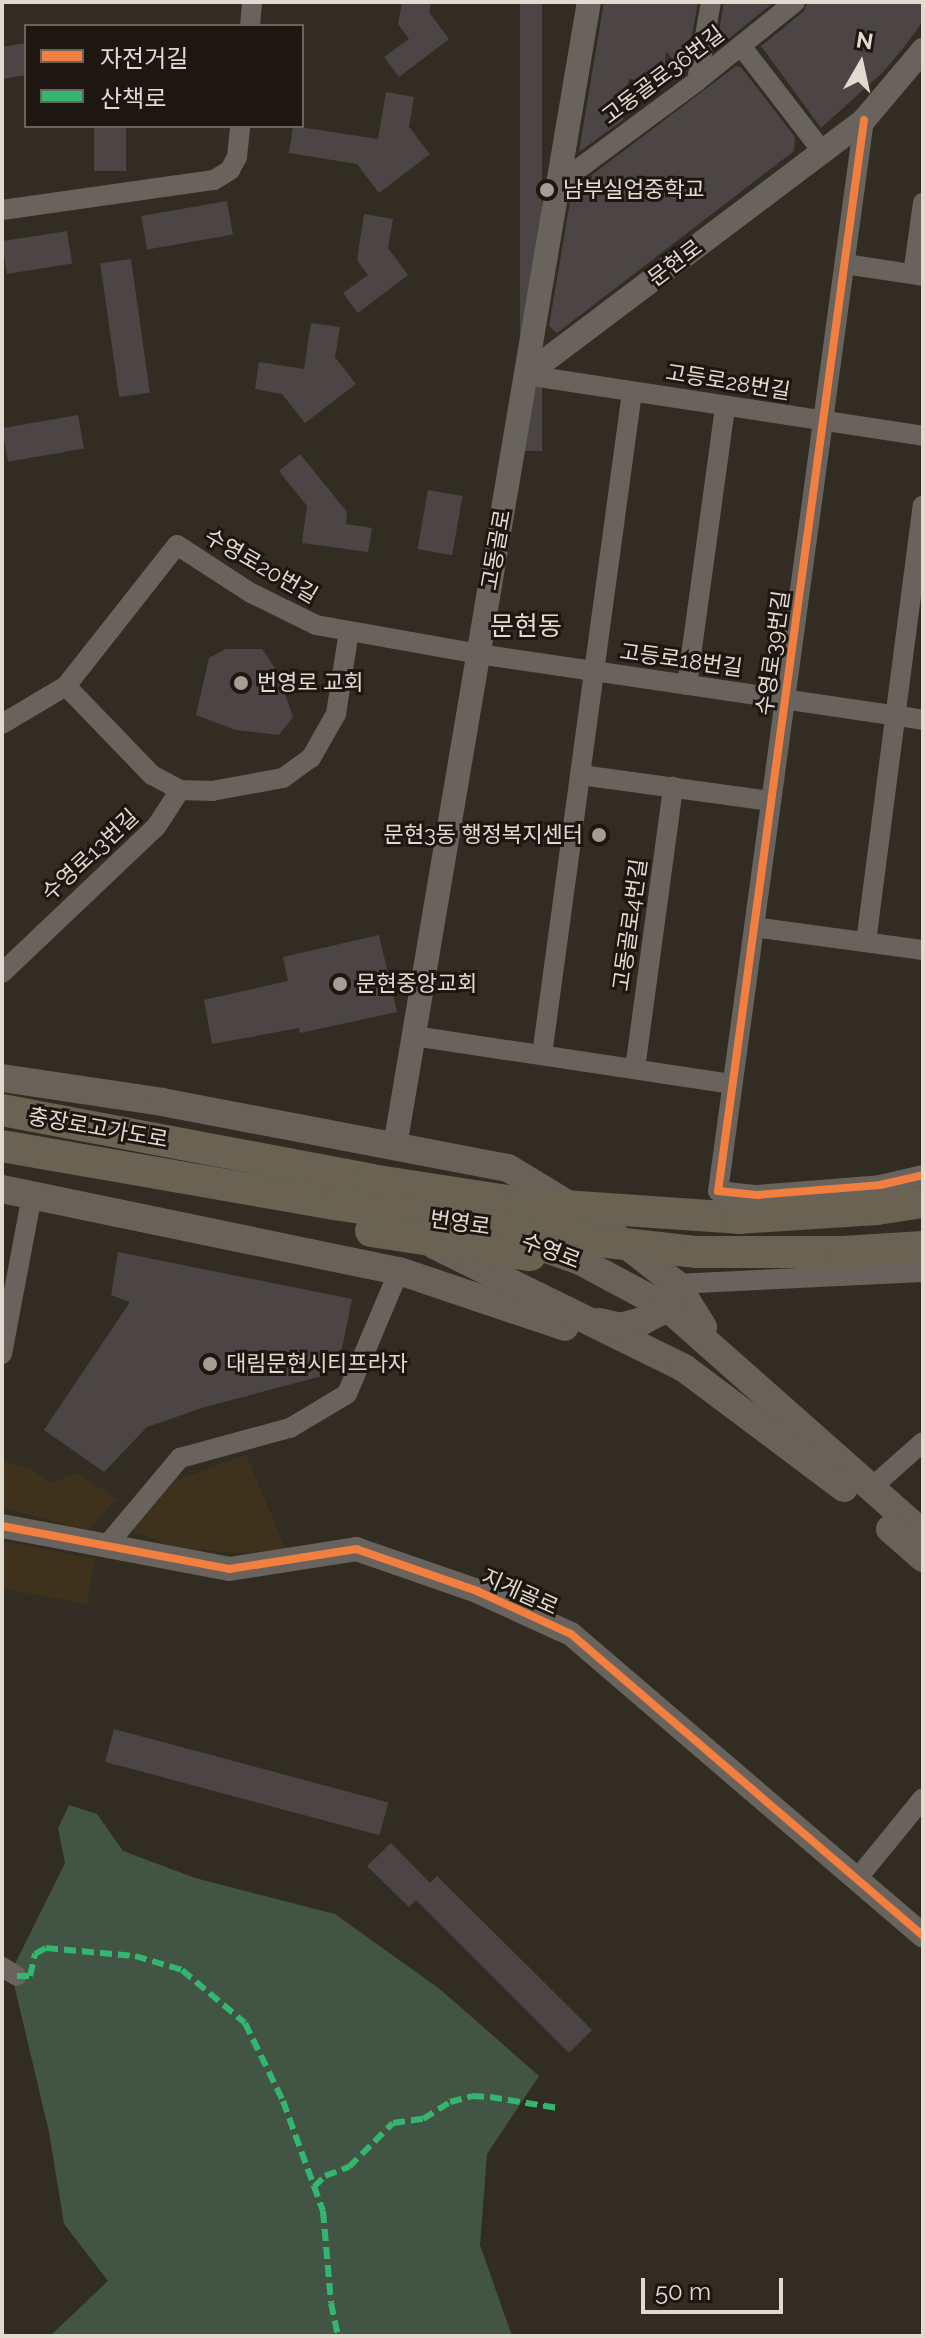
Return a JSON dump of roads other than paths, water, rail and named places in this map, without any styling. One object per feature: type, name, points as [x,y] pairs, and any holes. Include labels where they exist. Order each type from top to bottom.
[{"type":"highway","points":[[2,1096],[569,1193],[738,1218]]},
{"type":"highway","name":"충장로고가도로","points":[[2,1110],[194,1145]]},
{"type":"highway","name":"번영로","points":[[194,1145],[371,1180],[520,1203],[738,1218],[877,1209],[923,1202]]},
{"type":"highway","name":"번영로","points":[[2,1146],[349,1207],[536,1234],[697,1252],[843,1252],[923,1247]]},
{"type":"highway","points":[[2,1166],[440,1244],[555,1258],[697,1252]]},
{"type":"main road","points":[[2,1078],[162,1102],[508,1168],[597,1222],[672,1296],[757,1390],[923,1534]]},
{"type":"main road","name":"수영로","points":[[2,1118],[312,1176],[417,1201],[672,1296]]},
{"type":"main road","name":"수영로","points":[[2,1130],[131,1155],[381,1219],[703,1381],[823,1469],[923,1558]]},
{"type":"main road","name":"수영로","points":[[2,1189],[399,1271],[550,1321],[703,1381]]},
{"type":"main road","points":[[575,1315],[620,1327],[642,1321],[672,1296]]},
{"type":"street","points":[[250,24],[252,2]]},
{"type":"street","name":"고동골로","points":[[395,1146],[589,2]]},
{"type":"street","points":[[697,81],[711,2]]},
{"type":"street","name":"고동골로36번길","points":[[558,184],[697,81],[795,2]]},
{"type":"street","points":[[741,46],[823,152]]},
{"type":"street","name":"문현로","points":[[526,375],[864,120],[923,50]]},
{"type":"street","name":"수영로39번길","points":[[864,120],[718,1191],[757,1195],[880,1185],[923,1175]]},
{"type":"street","points":[[2,210],[214,180],[230,170],[237,157],[240,128]]},
{"type":"street","points":[[845,264],[918,275],[923,203]]},
{"type":"street","name":"고등로28번길","points":[[526,375],[923,436]]},
{"type":"street","points":[[542,1055],[632,392]]},
{"type":"street","points":[[687,685],[725,406]]},
{"type":"street","points":[[866,942],[923,506]]},
{"type":"street","name":"수영로20번길","points":[[2,724],[66,686],[177,545],[251,593],[316,625],[478,654]]},
{"type":"street","points":[[66,686],[152,775],[180,790],[212,791],[283,778],[311,758],[336,714],[349,631]]},
{"type":"street","name":"고등로18번길","points":[[478,654],[923,720]]},
{"type":"street","points":[[581,775],[771,801]]},
{"type":"street","name":"고동골로4번길","points":[[635,1069],[673,787]]},
{"type":"street","name":"수영로13번길","points":[[2,973],[156,827],[180,790]]},
{"type":"street","points":[[754,927],[923,950]]},
{"type":"street","points":[[414,1036],[732,1084]]},
{"type":"street","points":[[2,1354],[32,1195]]},
{"type":"street","points":[[107,1545],[180,1458],[290,1428],[347,1394],[399,1271]]},
{"type":"street","points":[[672,1296],[923,1272]]},
{"type":"street","points":[[871,1488],[923,1442]]},
{"type":"street","name":"지게골로","points":[[2,1526],[229,1569],[356,1549],[477,1591],[571,1634],[923,1936]]},
{"type":"street","points":[[857,1879],[923,1798]]},
{"type":"place","name":"남부실업중학교","points":[[547,190]]},
{"type":"place","name":"번영로 교회","points":[[241,683]]},
{"type":"place","name":"문현3동 행정복지센터","points":[[599,835]]},
{"type":"place","name":"문현중앙교회","points":[[340,984]]},
{"type":"place","name":"대림문현시티프라자","points":[[210,1364]]},
{"type":"district","name":"문현동","points":[[526,627]]}]
